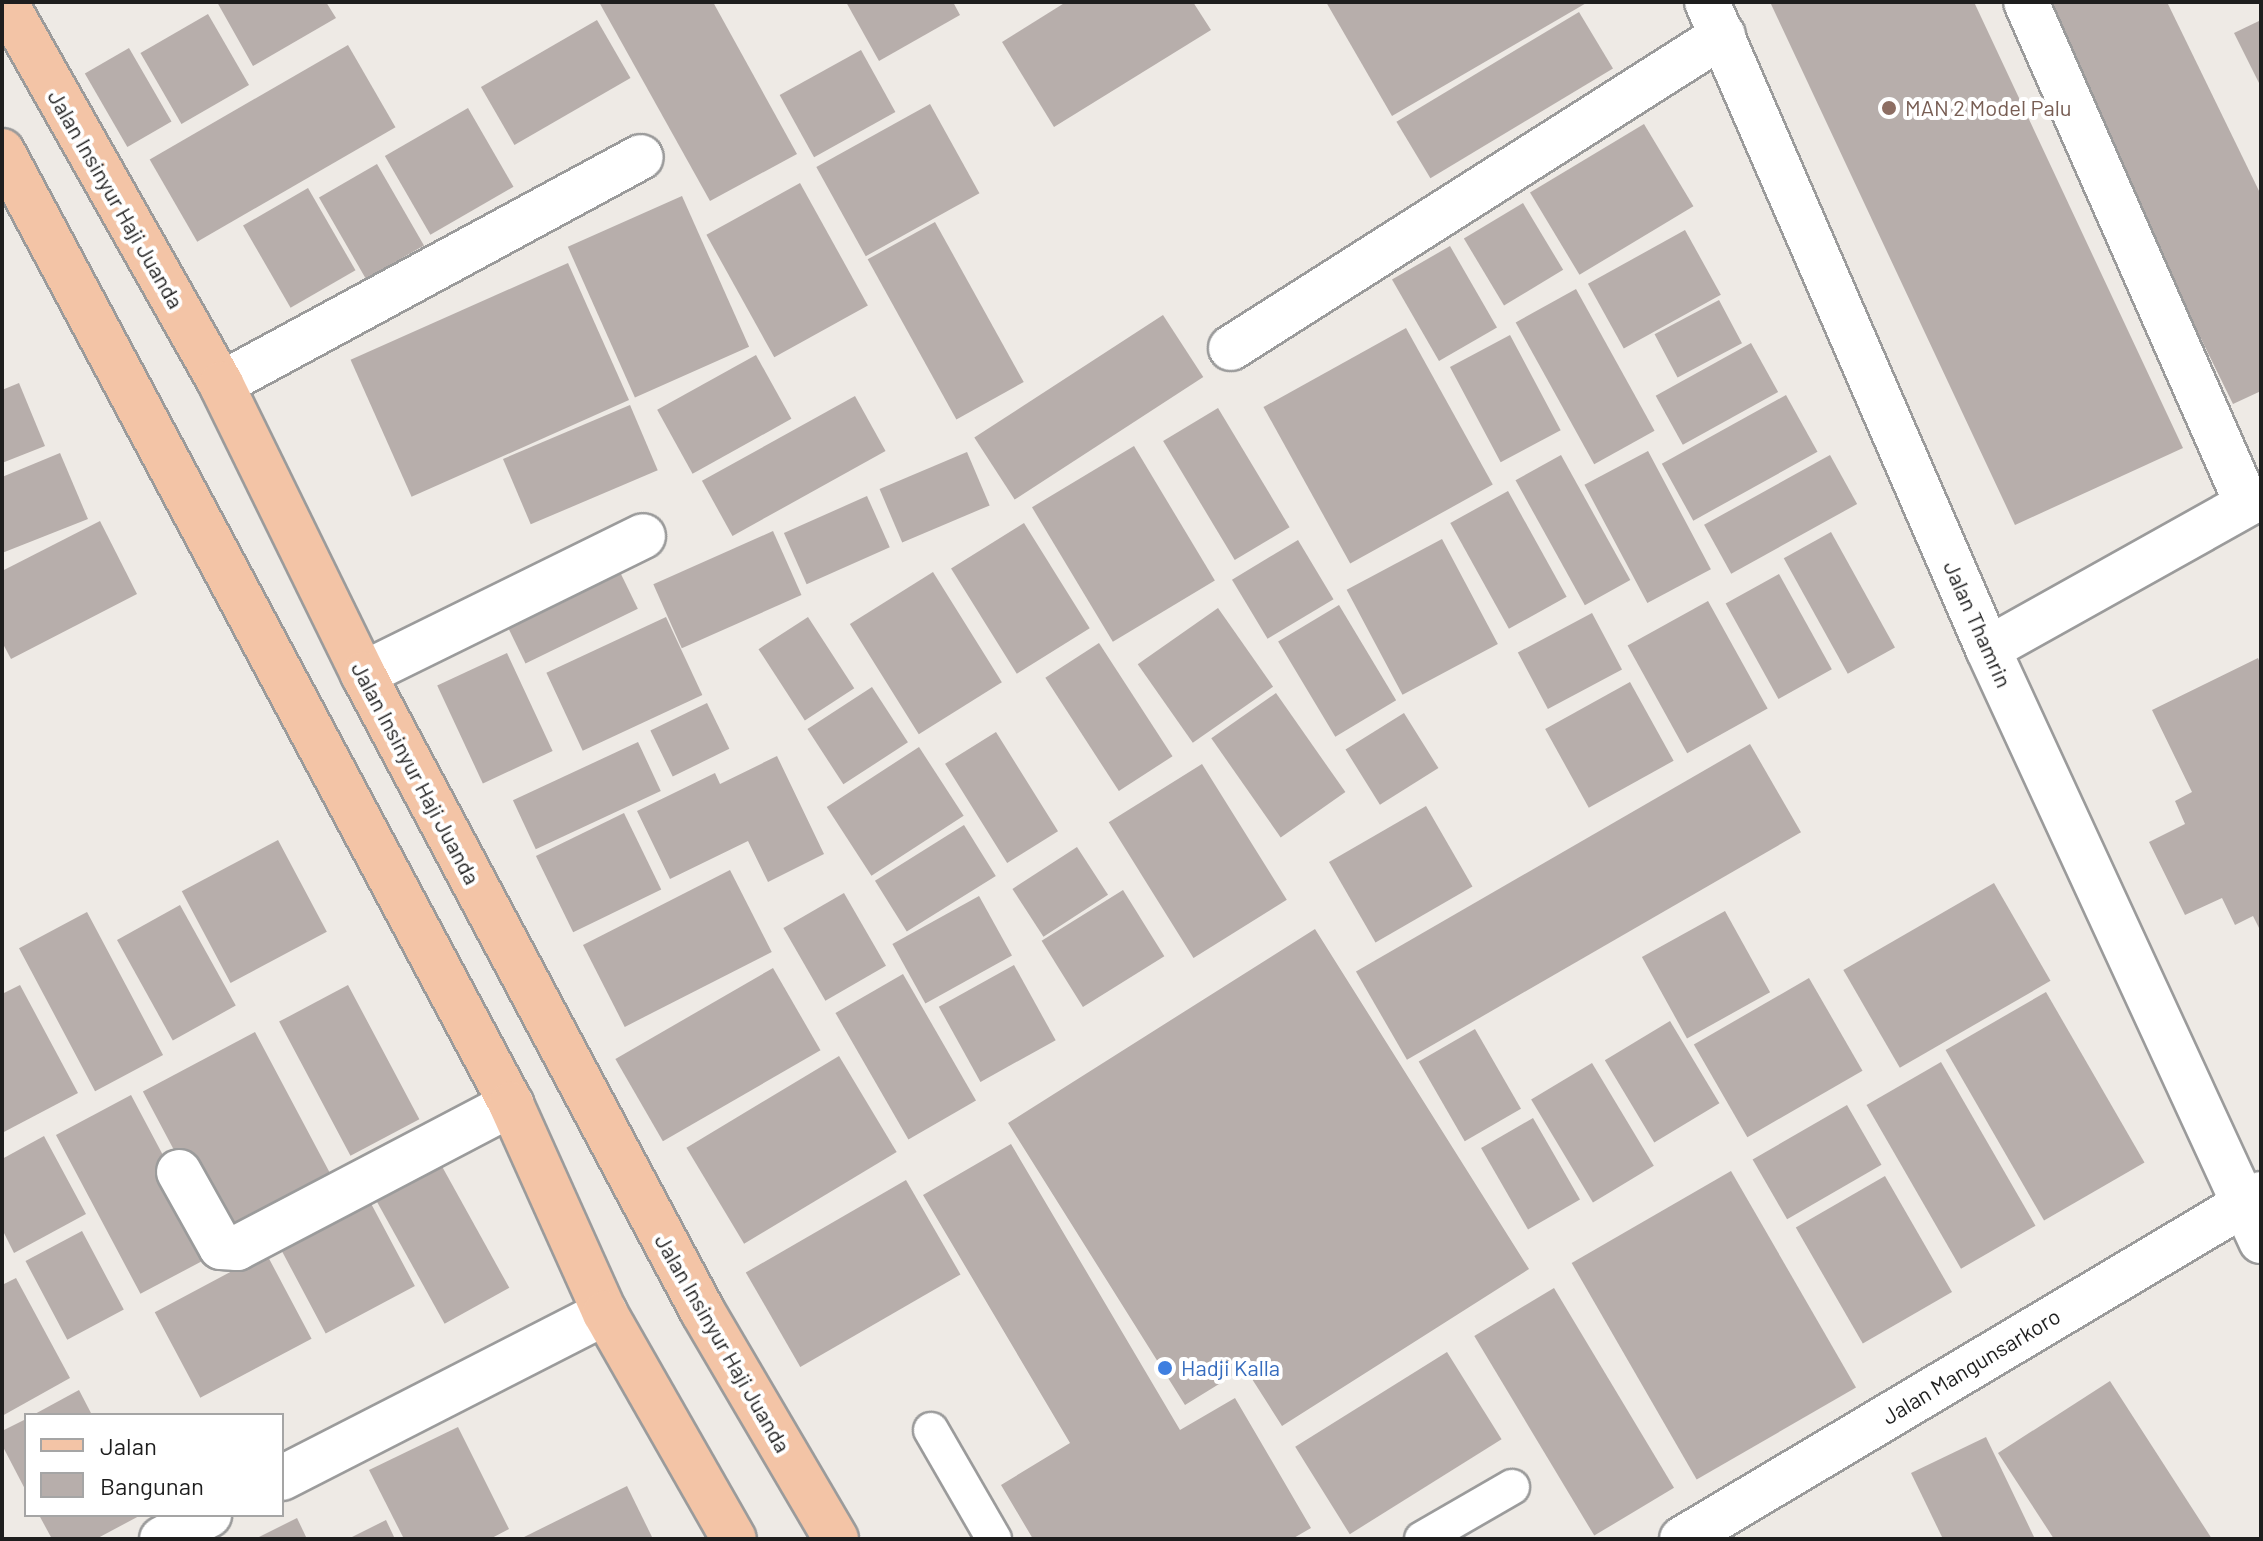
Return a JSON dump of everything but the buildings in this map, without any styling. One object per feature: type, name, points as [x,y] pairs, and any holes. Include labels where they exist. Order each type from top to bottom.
[{"type":"main road","name":"Jalan Insinyur Haji Juanda","points":[[5,2],[221,384],[363,674],[703,1312],[836,1539]]},
{"type":"main road","points":[[2,151],[511,1104],[605,1313],[734,1539]]},
{"type":"street","points":[[1988,649],[2256,513],[2026,2]]},
{"type":"street","points":[[1231,348],[1715,18]]},
{"type":"street","name":"Jalan Thamrin","points":[[1715,18],[1988,649],[2255,1213]]},
{"type":"street","points":[[221,384],[641,157]]},
{"type":"street","points":[[363,674],[643,536]]},
{"type":"street","points":[[179,1172],[221,1247],[237,1248],[511,1104]]},
{"type":"street","name":"Jalan Mangunsarkoro","points":[[1682,1539],[2255,1213]]},
{"type":"street","points":[[284,1477],[605,1313]]},
{"type":"street","points":[[162,1539],[205,1517]]},
{"type":"lane","points":[[931,1430],[994,1539]]},
{"type":"lane","points":[[1422,1539],[1512,1487]]},
{"type":"place","name":"MAN 2 Model Palu","points":[[1889,108]]},
{"type":"place","name":"Hadji Kalla","points":[[1165,1368]]}]
